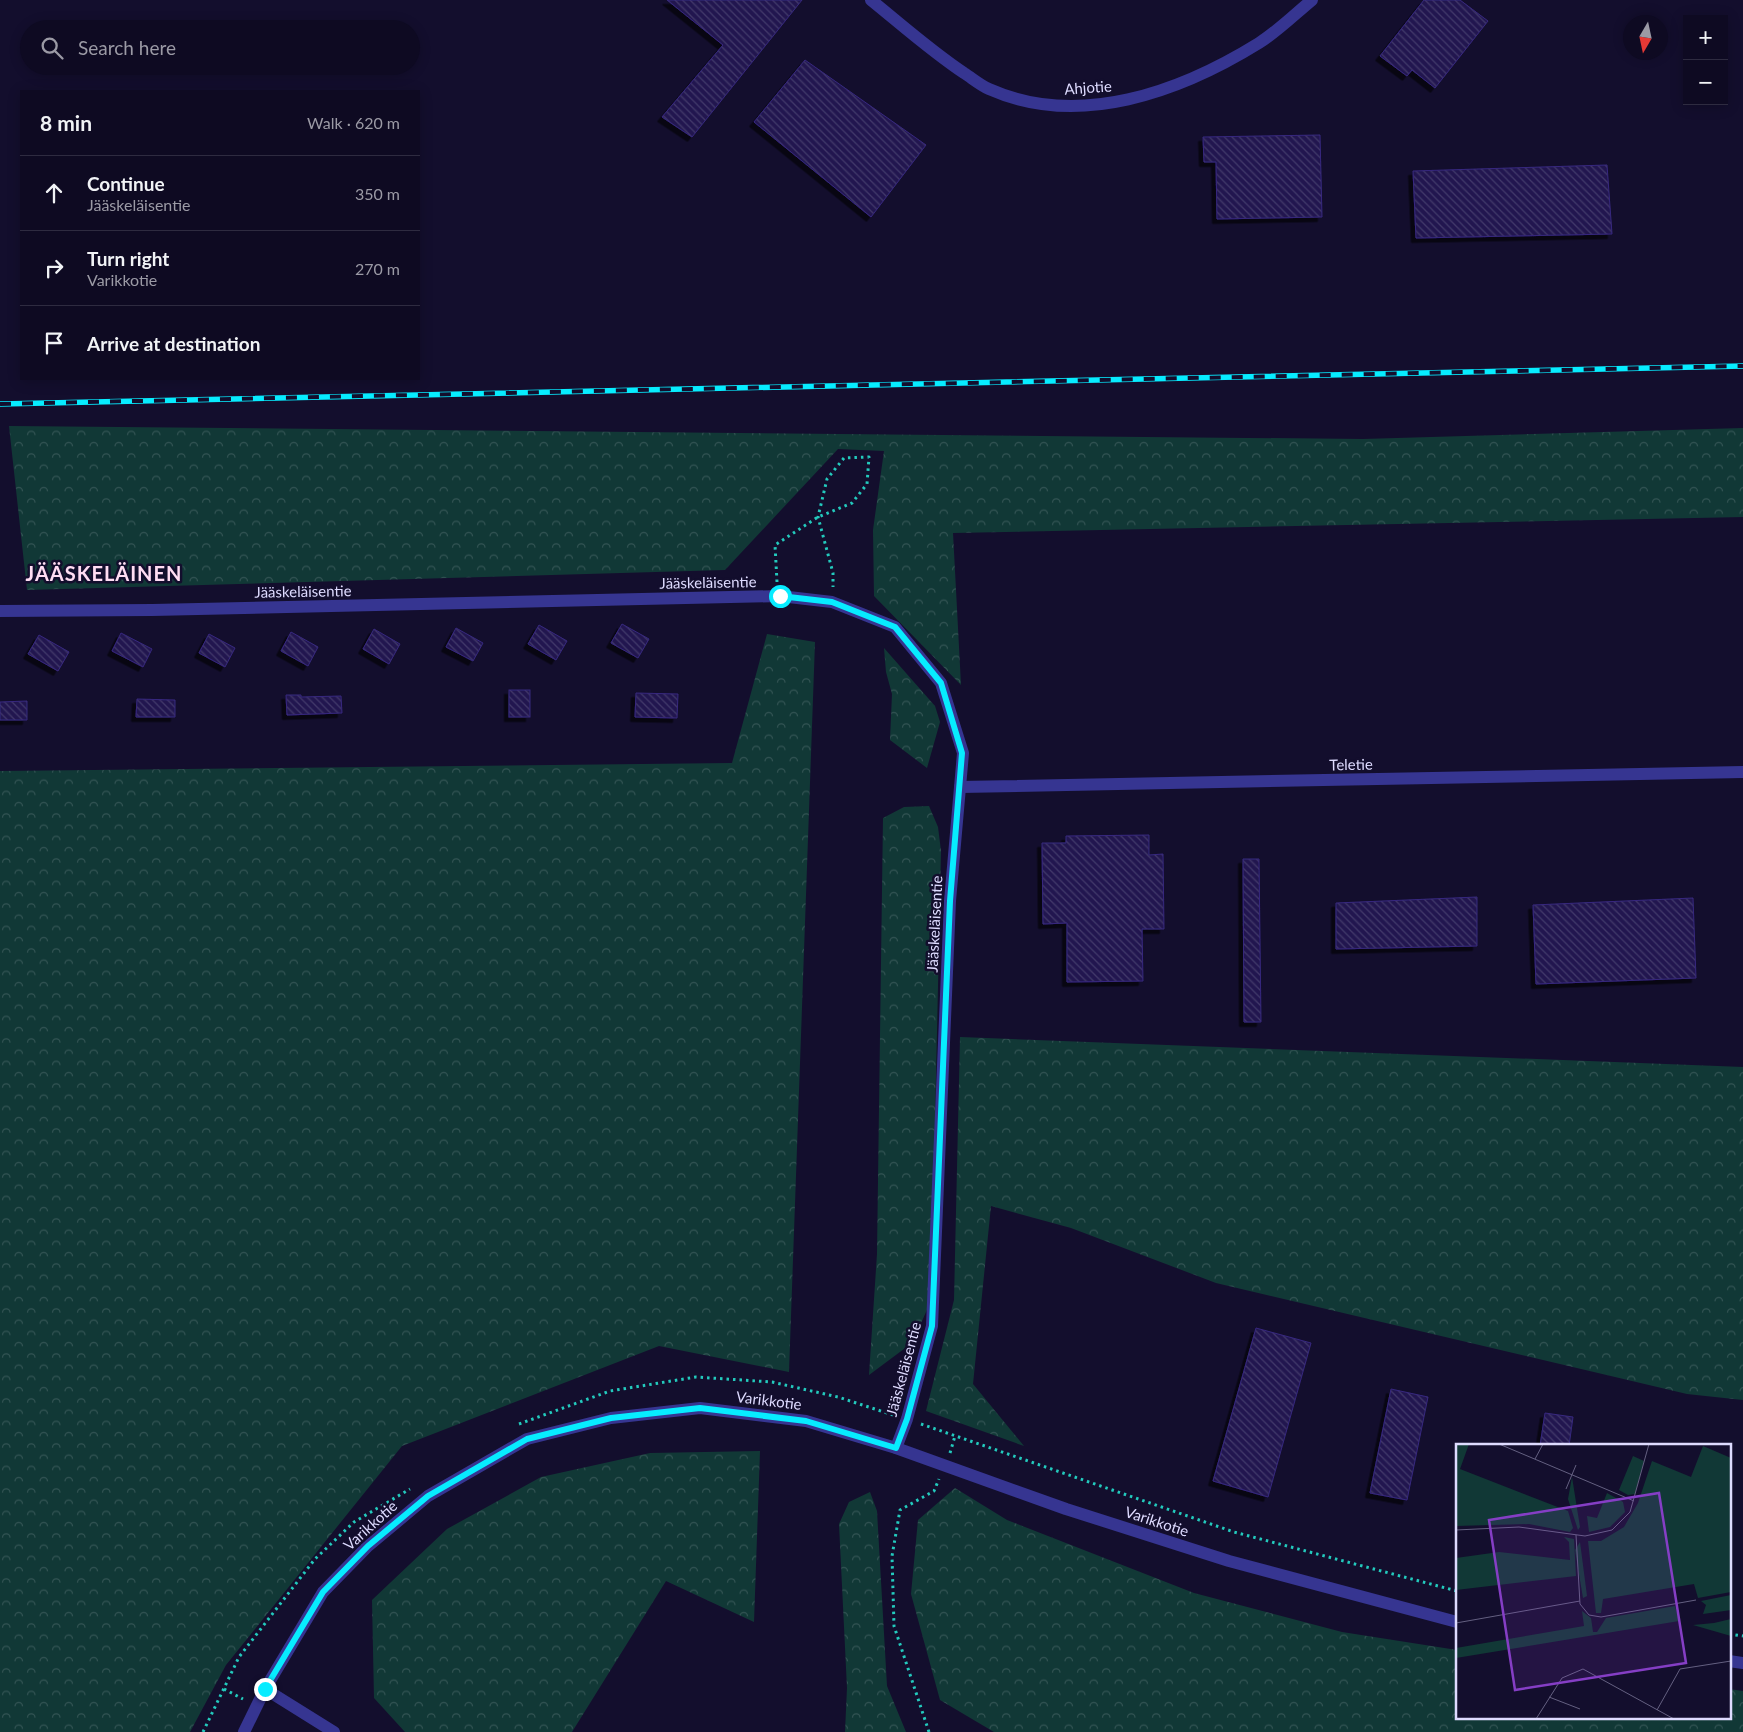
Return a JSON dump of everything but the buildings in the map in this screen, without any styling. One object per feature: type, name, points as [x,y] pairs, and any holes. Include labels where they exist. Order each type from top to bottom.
[{"type":"street","name":"Ahjotie","points":[[871,0],[942,58],[989,89],[1035,104],[1073,106],[1134,100],[1196,78],[1260,42],[1312,0]]},
{"type":"street","name":"Jääskeläisentie","points":[[0,611],[152,610],[780,596],[832,602],[895,627],[941,683],[962,753],[950,901],[932,1326],[907,1419],[896,1448]]},
{"type":"street","name":"Teletie","points":[[960,787],[1743,772]]},
{"type":"street","name":"Varikkotie","points":[[244,1732],[265,1689],[323,1592],[368,1546],[428,1496],[527,1439],[611,1418],[700,1408],[806,1421],[896,1448],[1066,1509],[1229,1561],[1456,1622]]},
{"type":"street","points":[[1730,1661],[1743,1662]]},
{"type":"street","points":[[265,1689],[334,1732]]},
{"type":"path","points":[[780,596],[775,571],[775,545],[818,517],[852,503],[868,484],[869,457],[844,458],[827,479],[818,517],[833,573],[832,602]]},
{"type":"path","points":[[516,1426],[610,1391],[696,1377],[772,1382],[838,1397],[907,1419],[1234,1532],[1456,1591]]},
{"type":"path","points":[[929,1732],[894,1626],[892,1556],[900,1510],[934,1491],[946,1465],[955,1436]]},
{"type":"path","points":[[203,1732],[239,1657],[315,1559],[354,1522],[414,1487]]},
{"type":"path","points":[[1730,1634],[1743,1636]]},
{"type":"path","points":[[224,1689],[257,1706]]},
{"type":"green space","points":[[9,426],[1363,439],[1743,428],[1743,517],[953,533],[961,685],[874,596],[873,530],[884,451],[838,449],[725,570],[27,590]]},
{"type":"green space","points":[[767,634],[815,642],[789,1372],[659,1346],[402,1446],[226,1665],[190,1732],[0,1732],[0,771],[732,763]]},
{"type":"green space","points":[[884,648],[935,706],[940,722],[927,768],[890,740],[892,694],[886,672]]},
{"type":"green space","points":[[929,806],[938,827],[941,851],[931,1301],[912,1343],[869,1375],[877,1254],[883,818],[904,807]]},
{"type":"green space","points":[[960,1037],[1743,1067],[1743,1400],[1687,1394],[1216,1283],[1071,1228],[991,1206],[973,1384],[1024,1446],[926,1411],[954,1300]]},
{"type":"green space","points":[[760,1451],[754,1622],[666,1581],[572,1732],[405,1732],[374,1698],[372,1600],[447,1529],[541,1477],[650,1453]]},
{"type":"green space","points":[[955,1488],[1007,1520],[1194,1593],[1342,1632],[1456,1650],[1456,1720],[1730,1720],[1730,1689],[1743,1691],[1743,1732],[994,1732],[940,1700],[911,1594],[918,1520]]},
{"type":"green space","points":[[870,1492],[877,1511],[887,1686],[906,1732],[845,1732],[847,1688],[839,1524],[849,1502]]},
{"type":"railway","points":[[0,404],[1743,366]]},
{"type":"district","name":"JÄÄSKELÄINEN","points":[[104,573]]},
{"type":"route","points":[[265,1689],[323,1592],[368,1546],[428,1496],[527,1439],[611,1418],[700,1408],[806,1421],[896,1448],[907,1419],[932,1326],[950,901],[962,753],[941,683],[895,627],[832,602],[780,596]]}]
